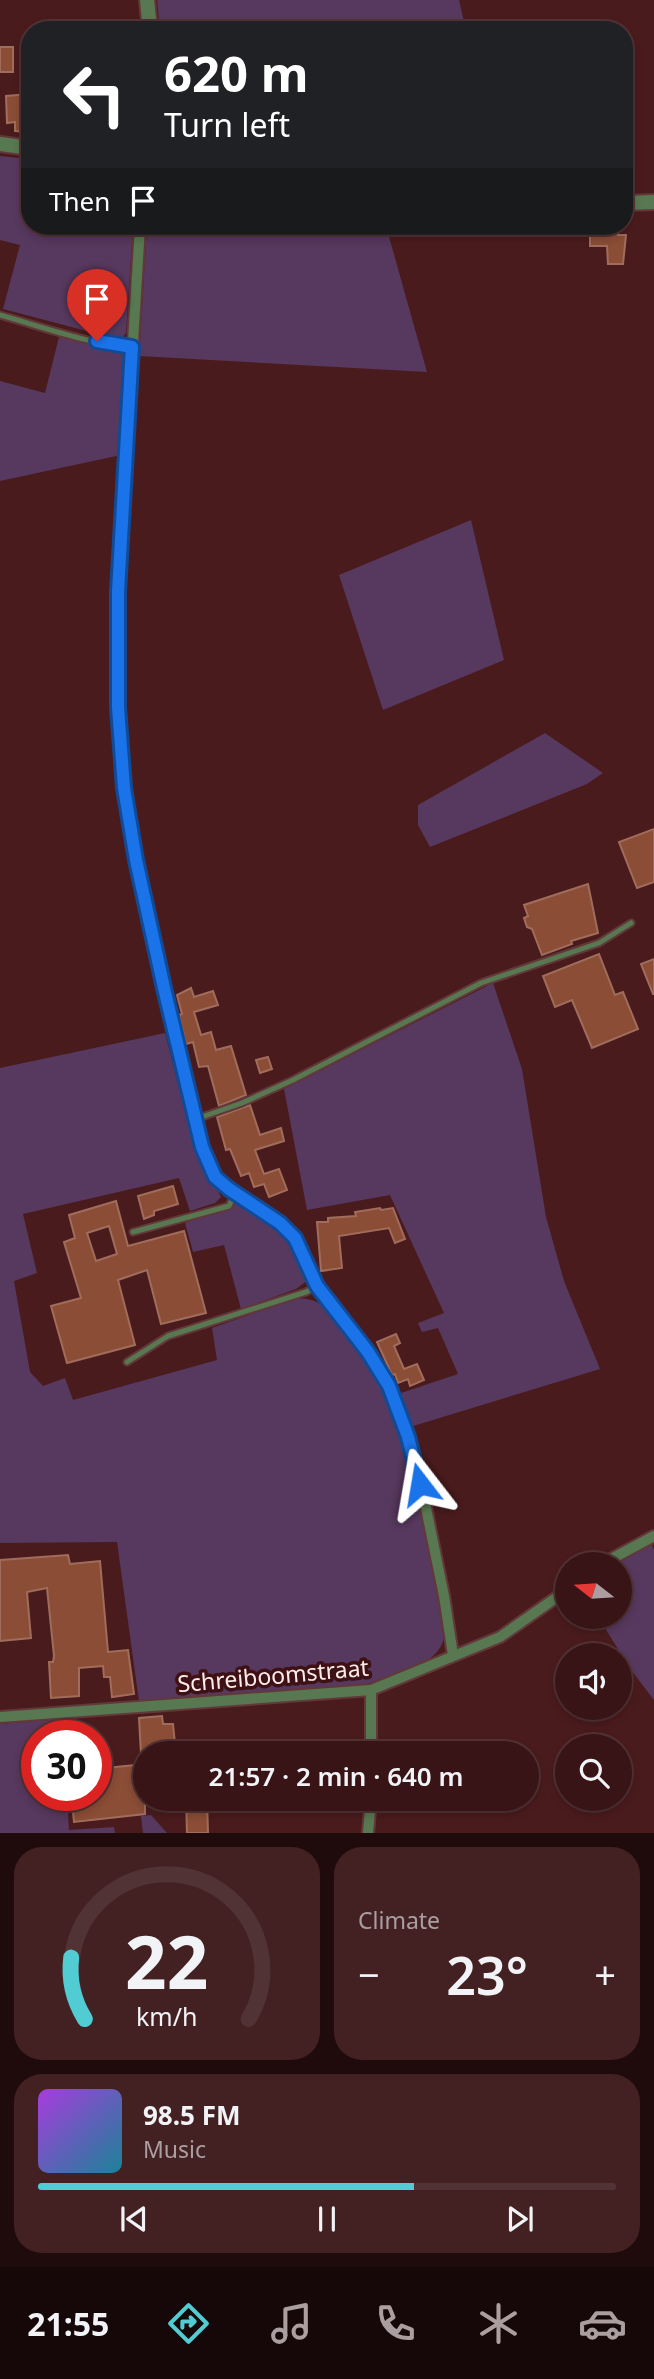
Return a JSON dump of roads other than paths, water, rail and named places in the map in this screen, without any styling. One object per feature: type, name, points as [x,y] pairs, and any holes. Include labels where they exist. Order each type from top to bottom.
[{"type":"street","points":[[147,0],[149,21]]},
{"type":"street","points":[[0,144],[21,147]]},
{"type":"street","points":[[633,202],[654,202]]},
{"type":"street","points":[[139,235],[118,592],[118,707],[124,788],[136,860],[202,1147],[215,1177],[280,1223],[295,1238],[317,1286],[368,1352],[389,1386],[408,1437],[442,1583],[453,1656]]},
{"type":"street","points":[[624,1552],[654,1536]]},
{"type":"street","name":"Schreiboomstraat","points":[[0,1717],[371,1690],[500,1637],[555,1598]]},
{"type":"street","points":[[371,1690],[371,1741]]},
{"type":"street","points":[[368,1833],[370,1811]]},
{"type":"lane","points":[[0,315],[55,331],[132,347]]},
{"type":"lane","points":[[195,1119],[242,1103],[293,1080],[481,984],[598,943],[631,923]]},
{"type":"lane","points":[[133,1233],[229,1206],[235,1193]]},
{"type":"lane","points":[[127,1362],[168,1336],[306,1292],[317,1286]]}]
